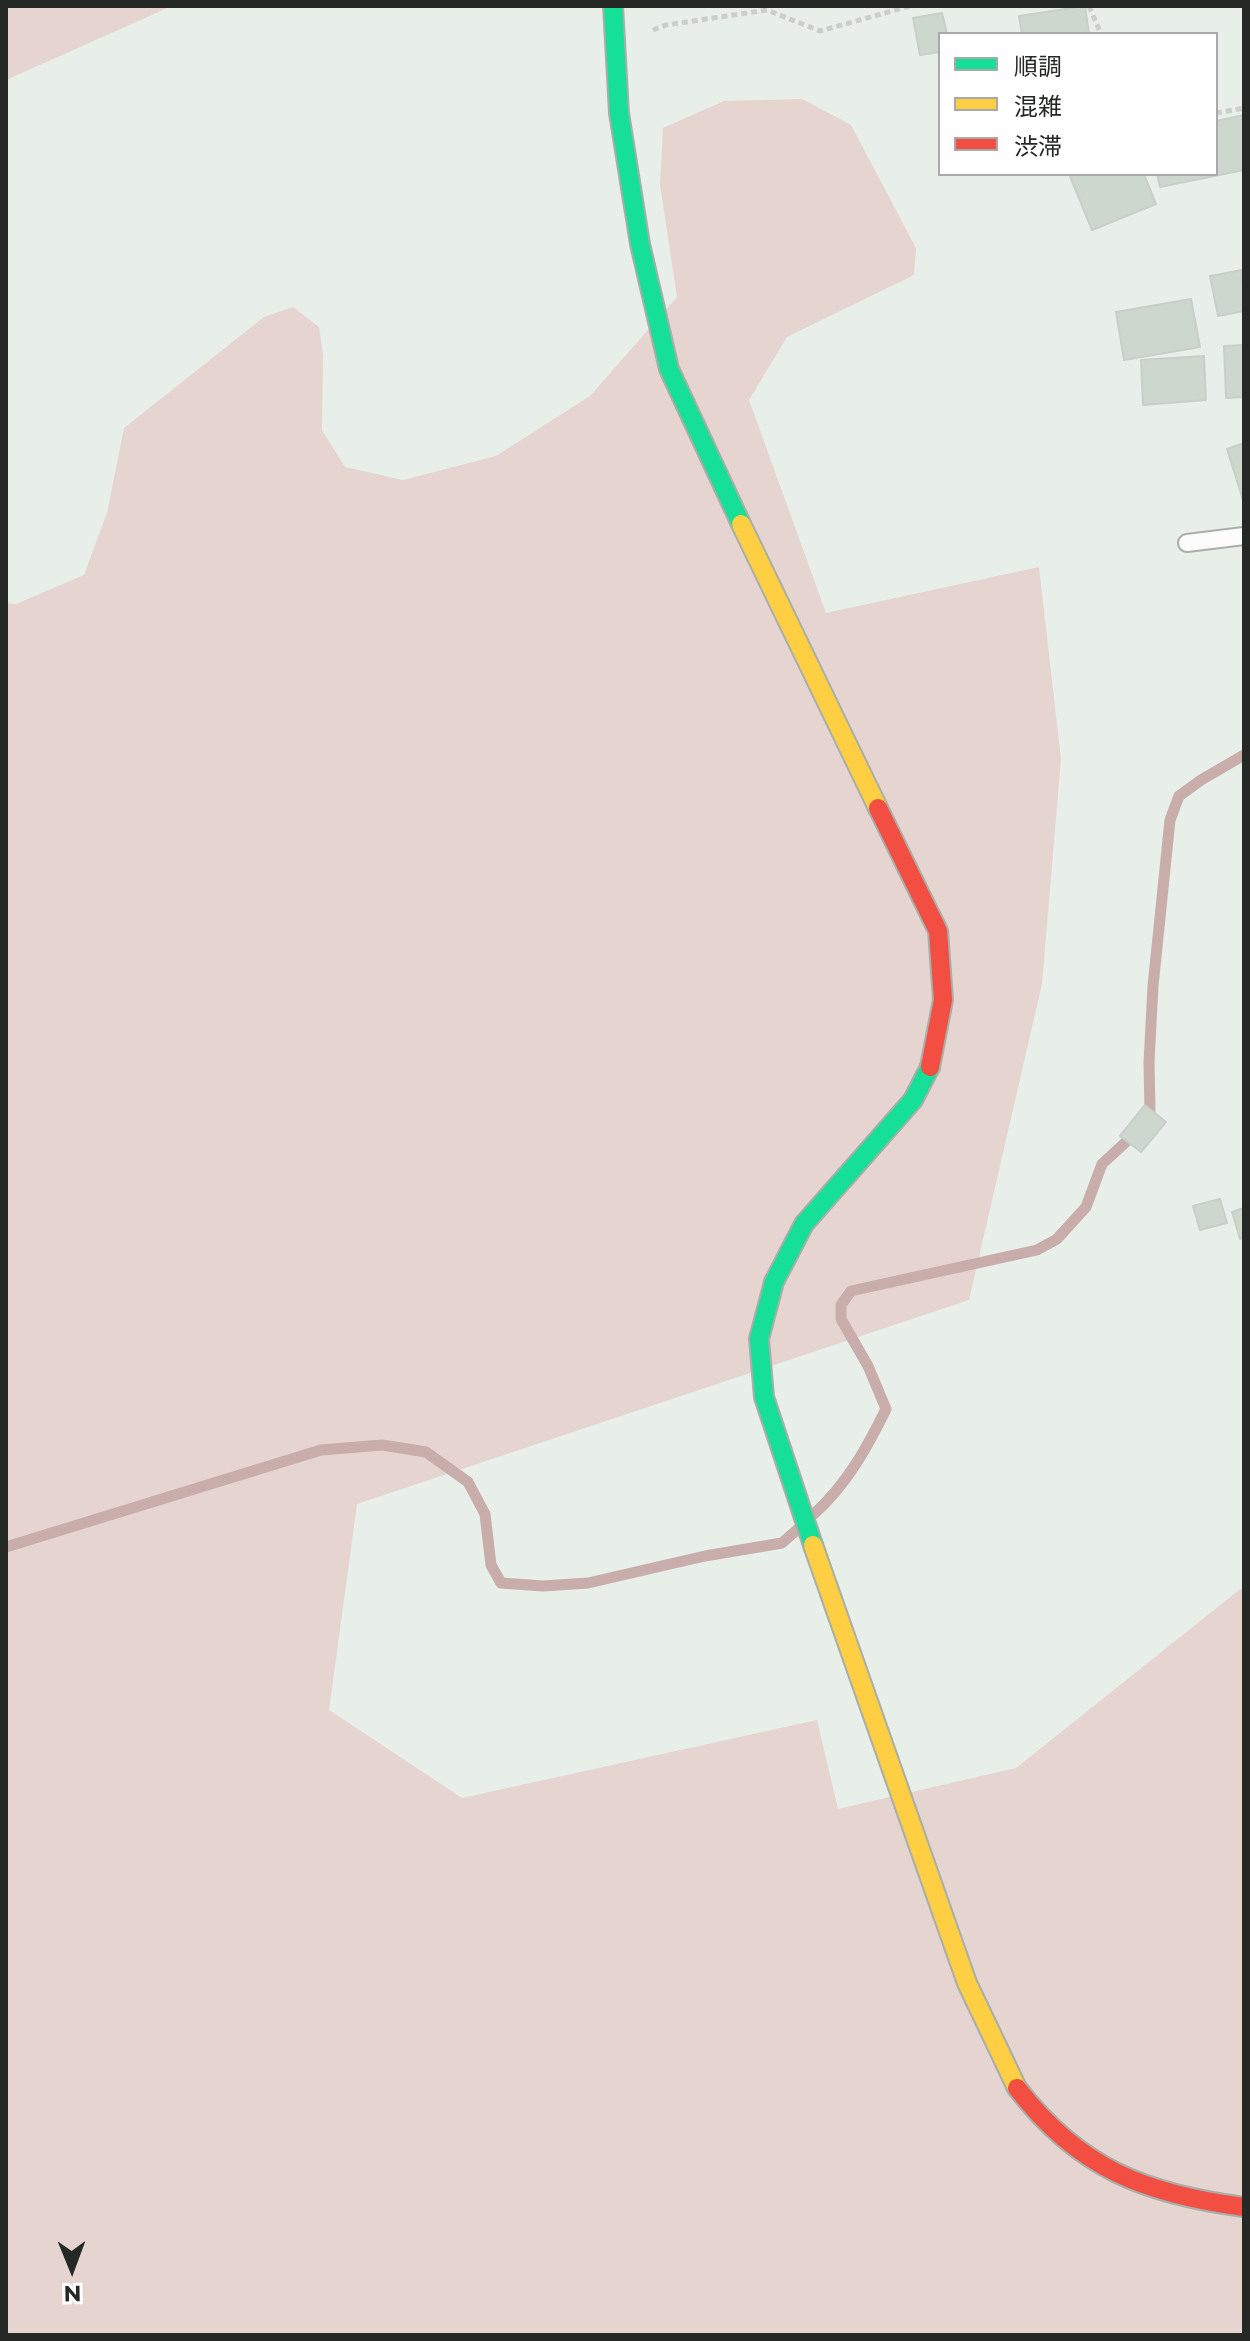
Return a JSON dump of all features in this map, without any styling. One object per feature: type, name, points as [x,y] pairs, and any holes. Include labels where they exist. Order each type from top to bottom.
[{"type":"street","points":[[613,6],[613,45],[621,128],[640,244],[669,369],[938,931],[943,1000],[931,1065],[913,1100],[804,1224],[787,1253],[764,1310],[759,1339],[764,1397],[813,1548],[967,1983],[1018,2090],[1073,2148],[1135,2183],[1199,2201],[1244,2207]]},
{"type":"lane","points":[[1187,543],[1244,536]]},
{"type":"path","points":[[666,25],[767,10],[820,31],[910,6]]},
{"type":"path","points":[[1089,6],[1100,32]]},
{"type":"path","points":[[1218,113],[1244,108]]},
{"type":"shaded area","points":[[6,6],[172,6],[6,80]]},
{"type":"shaded area","points":[[802,99],[851,125],[916,248],[914,275],[787,337],[749,400],[826,613],[1039,567],[1061,759],[1042,984],[969,1300],[357,1504],[329,1710],[462,1798],[817,1720],[838,1809],[1016,1768],[1244,1586],[1244,2335],[6,2335],[6,603],[16,604],[84,575],[107,513],[124,428],[264,317],[293,307],[319,327],[323,355],[322,430],[345,467],[403,480],[496,456],[590,396],[677,297],[660,185],[663,128],[724,101]]},
{"type":"building","points":[[1085,6],[1089,32],[1022,32],[1019,16]]},
{"type":"building","points":[[942,13],[947,32],[938,32],[938,52],[920,55],[913,18]]},
{"type":"building","points":[[1244,115],[1244,170],[1218,175],[1218,121]]},
{"type":"building","points":[[1070,176],[1145,176],[1156,204],[1092,230]]},
{"type":"building","points":[[1157,176],[1214,176],[1160,187]]},
{"type":"building","points":[[1242,270],[1244,311],[1218,316],[1210,276]]},
{"type":"building","points":[[1191,299],[1200,347],[1124,360],[1116,312]]},
{"type":"building","points":[[1244,345],[1244,397],[1226,398],[1224,346]]},
{"type":"building","points":[[1204,356],[1206,400],[1143,405],[1141,360]]},
{"type":"building","points":[[1244,443],[1244,500],[1243,500],[1227,449]]},
{"type":"building","points":[[1145,1105],[1166,1122],[1141,1152],[1120,1136]]},
{"type":"building","points":[[1220,1199],[1227,1223],[1200,1230],[1193,1206]]},
{"type":"building","points":[[1244,1208],[1244,1237],[1240,1239],[1232,1212]]},
{"type":"waterway","points":[[814,1514],[855,1465],[886,1409],[868,1366],[841,1319],[841,1305],[851,1291],[1037,1250],[1057,1239],[1086,1207],[1102,1164],[1139,1130],[1150,1112],[1153,986],[1170,820],[1179,796],[1244,755]]},
{"type":"waterway","points":[[6,1547],[321,1450],[382,1445],[426,1452],[468,1482],[485,1514],[491,1565],[501,1583],[543,1586],[588,1583],[705,1556],[782,1543],[799,1528]]},
{"type":"traffic: fast","points":[[613,6],[619,113],[640,244],[669,369],[741,524]]},
{"type":"traffic: fast","points":[[813,1545],[764,1397],[759,1339],[774,1282],[804,1224],[913,1100],[930,1067]]},
{"type":"traffic: slow","points":[[741,524],[878,808]]},
{"type":"traffic: slow","points":[[813,1545],[967,1983],[1017,2088]]},
{"type":"traffic: jam","points":[[878,808],[938,931],[943,1000],[930,1067]]},
{"type":"traffic: jam","points":[[1017,2088],[1065,2139],[1117,2173],[1176,2194],[1244,2207]]}]
